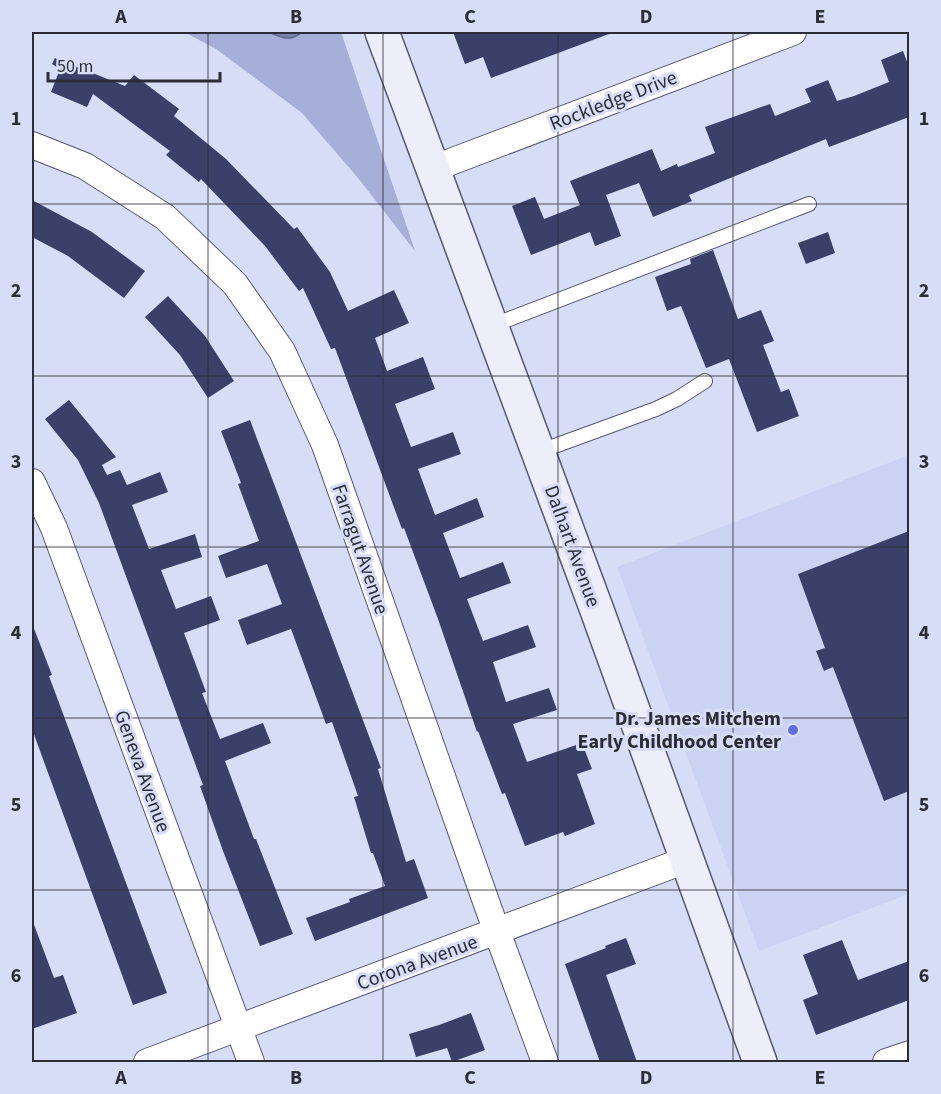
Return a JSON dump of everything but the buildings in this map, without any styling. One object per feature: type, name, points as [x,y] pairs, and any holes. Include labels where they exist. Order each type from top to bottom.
[{"type":"main road","name":"Dalhart Avenue","points":[[382,32],[760,1062]]},
{"type":"street","name":"Rockledge Drive","points":[[432,169],[793,32]]},
{"type":"street","name":"Farragut Avenue","points":[[32,145],[85,166],[165,217],[235,284],[282,351],[325,445],[544,1062]]},
{"type":"street","name":"Geneva Avenue","points":[[32,482],[54,528],[251,1062]]},
{"type":"street","name":"Corona Avenue","points":[[147,1062],[497,933],[686,860]]},
{"type":"street","points":[[886,1062],[909,1054]]},
{"type":"lane","points":[[491,326],[809,204]]},
{"type":"lane","points":[[538,452],[656,409],[705,381]]},
{"type":"shaded area","points":[[184,32],[341,32],[415,251],[358,178],[302,113],[216,49]]},
{"type":"shaded area","points":[[269,32],[302,32],[294,37],[286,38]]},
{"type":"shaded area","name":"Dr. James Mitchem Early Childhood Center","points":[[909,455],[909,894],[759,951],[617,567]]},
{"type":"place","name":"Dr. James Mitchem Early Childhood Center","points":[[793,730]]}]
